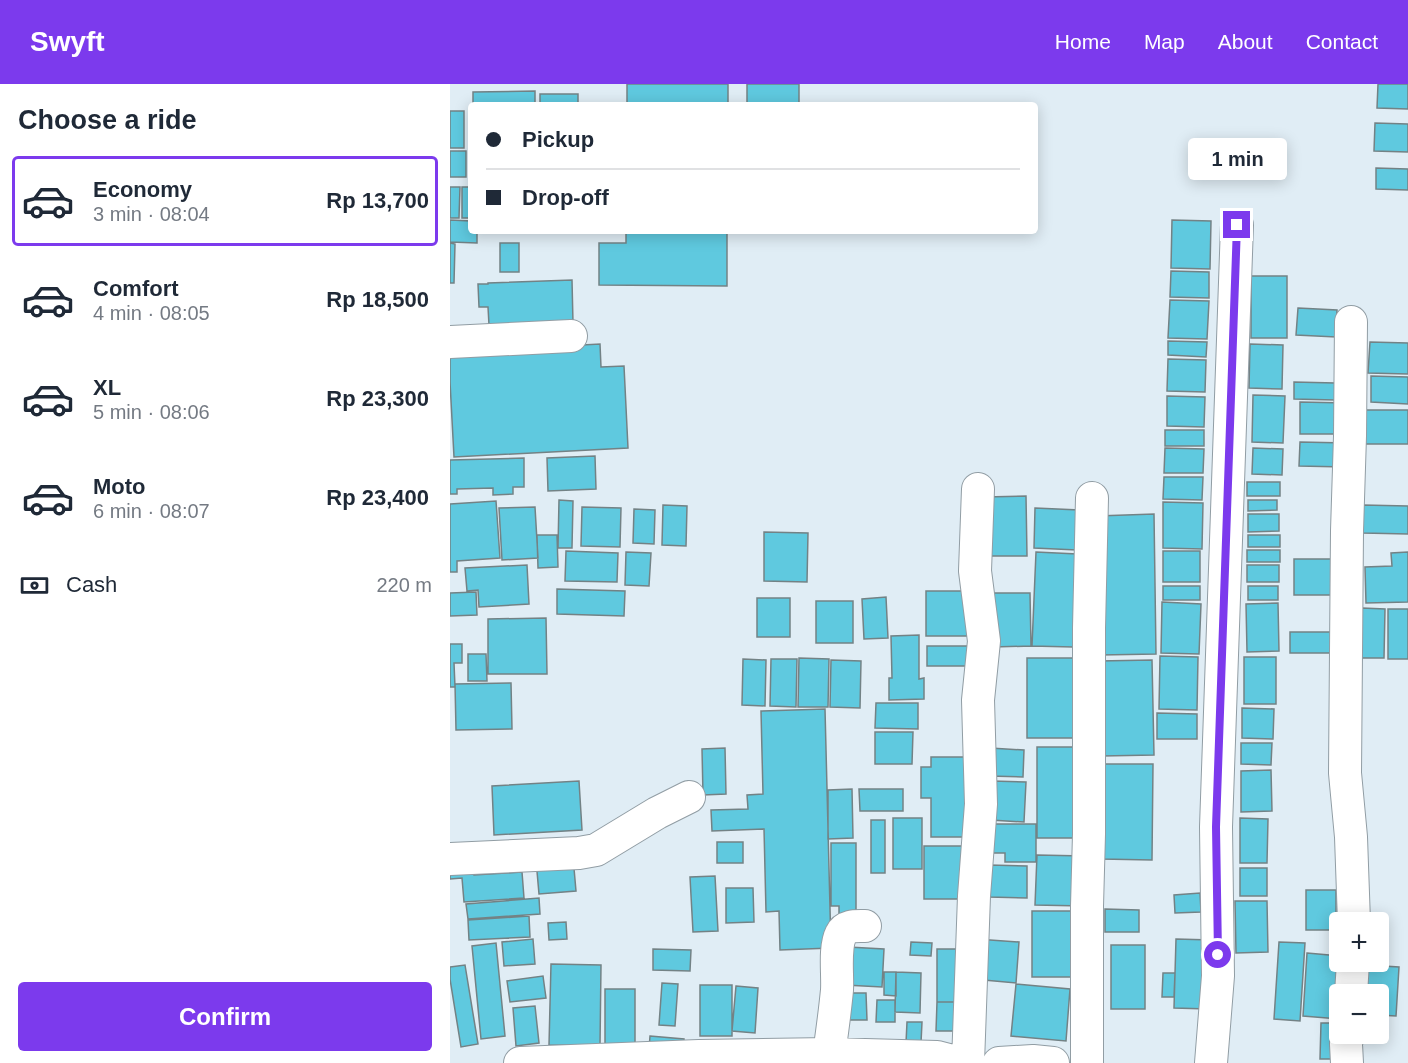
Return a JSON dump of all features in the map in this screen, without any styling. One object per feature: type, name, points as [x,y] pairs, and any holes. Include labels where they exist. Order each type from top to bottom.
[{"type":"street","points":[[1211,1063],[1218,976],[1216,827],[1237,225]]},
{"type":"street","points":[[1351,321],[1345,773],[1352,837],[1354,912]]},
{"type":"street","points":[[450,342],[571,336]]},
{"type":"street","points":[[968,1063],[974,896],[981,804],[978,700],[984,641],[975,571],[978,489]]},
{"type":"street","points":[[1087,1063],[1089,628],[1092,498]]},
{"type":"street","points":[[450,859],[579,853],[596,850],[657,813],[689,797]]},
{"type":"street","points":[[829,1054],[837,988],[837,952],[840,935],[851,926],[865,926]]},
{"type":"street","points":[[1346,1044],[1347,1063]]},
{"type":"street","points":[[520,1063],[829,1054],[937,1057],[960,1063]]},
{"type":"street","points":[[999,1063],[1033,1060],[1053,1063]]},
{"type":"building","points":[[627,84],[728,84],[728,102],[627,102]]},
{"type":"building","points":[[747,84],[799,84],[799,102],[747,102]]},
{"type":"building","points":[[1378,84],[1408,84],[1408,109],[1377,108]]},
{"type":"building","points":[[535,91],[535,102],[473,102],[473,92]]},
{"type":"building","points":[[540,94],[578,94],[578,102],[540,102]]},
{"type":"building","points":[[450,111],[464,111],[464,148],[450,148]]},
{"type":"building","points":[[1375,123],[1408,124],[1408,152],[1374,151]]},
{"type":"building","points":[[450,151],[466,151],[466,177],[450,177]]},
{"type":"building","points":[[1376,168],[1408,169],[1408,190],[1376,189]]},
{"type":"building","points":[[450,187],[460,187],[459,218],[450,218]]},
{"type":"building","points":[[462,187],[468,187],[468,218],[462,218]]},
{"type":"building","points":[[450,220],[468,221],[468,234],[477,234],[477,243],[450,242]]},
{"type":"building","points":[[1172,220],[1211,221],[1210,269],[1171,268]]},
{"type":"building","points":[[626,234],[727,234],[727,286],[599,285],[599,243],[626,243]]},
{"type":"building","points":[[450,243],[455,244],[454,283],[450,283]]},
{"type":"building","points":[[500,243],[519,243],[519,272],[500,272]]},
{"type":"building","points":[[1171,271],[1209,272],[1209,298],[1170,297]]},
{"type":"building","points":[[1251,276],[1287,276],[1287,338],[1251,338]]},
{"type":"building","points":[[572,280],[573,323],[489,325],[488,307],[479,307],[478,284]]},
{"type":"building","points":[[1170,300],[1209,301],[1207,339],[1168,338]]},
{"type":"building","points":[[1298,308],[1337,310],[1336,337],[1296,335]]},
{"type":"building","points":[[1168,341],[1207,342],[1206,357],[1168,355]]},
{"type":"building","points":[[1370,342],[1408,343],[1408,374],[1368,373]]},
{"type":"building","points":[[600,344],[601,367],[624,366],[628,448],[454,457],[450,352]]},
{"type":"building","points":[[1250,344],[1283,345],[1282,389],[1249,388]]},
{"type":"building","points":[[1168,359],[1206,360],[1205,392],[1167,391]]},
{"type":"building","points":[[1371,376],[1408,377],[1408,404],[1371,402]]},
{"type":"building","points":[[1294,382],[1335,383],[1335,400],[1294,399]]},
{"type":"building","points":[[1253,395],[1285,396],[1283,443],[1252,442]]},
{"type":"building","points":[[1167,396],[1205,397],[1204,427],[1167,426]]},
{"type":"building","points":[[1300,402],[1346,403],[1346,434],[1300,434]]},
{"type":"building","points":[[1360,410],[1408,410],[1408,444],[1360,444]]},
{"type":"building","points":[[1165,430],[1204,430],[1204,446],[1165,446]]},
{"type":"building","points":[[1300,442],[1346,443],[1345,467],[1299,466]]},
{"type":"building","points":[[1165,448],[1204,449],[1203,473],[1164,473]]},
{"type":"building","points":[[1253,448],[1283,449],[1282,475],[1252,474]]},
{"type":"building","points":[[595,456],[596,489],[548,491],[547,458]]},
{"type":"building","points":[[524,458],[524,487],[513,487],[513,494],[493,495],[493,488],[457,489],[457,494],[450,494],[450,460]]},
{"type":"building","points":[[1164,477],[1203,477],[1202,500],[1163,499]]},
{"type":"building","points":[[1247,482],[1280,482],[1280,496],[1247,496]]},
{"type":"building","points":[[1026,496],[1027,556],[986,556],[985,497]]},
{"type":"building","points":[[559,500],[573,501],[572,548],[558,548]]},
{"type":"building","points":[[1248,500],[1277,500],[1277,510],[1248,511]]},
{"type":"building","points":[[496,501],[500,558],[457,561],[457,572],[450,572],[450,504]]},
{"type":"building","points":[[1163,502],[1203,503],[1202,549],[1163,548]]},
{"type":"building","points":[[663,505],[687,506],[686,546],[662,545]]},
{"type":"building","points":[[1363,505],[1408,506],[1408,534],[1363,533]]},
{"type":"building","points":[[535,507],[538,558],[502,560],[499,508]]},
{"type":"building","points":[[582,507],[621,508],[620,547],[581,546]]},
{"type":"building","points":[[1035,508],[1079,510],[1077,550],[1034,548]]},
{"type":"building","points":[[634,509],[655,510],[654,544],[633,543]]},
{"type":"building","points":[[1154,514],[1156,654],[1100,655],[1097,516]]},
{"type":"building","points":[[1248,514],[1279,514],[1279,531],[1248,532]]},
{"type":"building","points":[[764,532],[808,533],[807,582],[764,581]]},
{"type":"building","points":[[537,535],[557,535],[558,567],[538,568]]},
{"type":"building","points":[[1248,535],[1280,535],[1280,547],[1248,547]]},
{"type":"building","points":[[1247,550],[1280,550],[1280,562],[1247,562]]},
{"type":"building","points":[[566,551],[618,553],[617,582],[565,581]]},
{"type":"building","points":[[1163,551],[1200,551],[1200,582],[1163,582]]},
{"type":"building","points":[[626,552],[651,553],[649,586],[625,585]]},
{"type":"building","points":[[1036,552],[1077,554],[1073,647],[1032,646]]},
{"type":"building","points":[[1408,552],[1408,602],[1366,603],[1365,567],[1392,566],[1391,553]]},
{"type":"building","points":[[1294,559],[1342,559],[1342,595],[1294,595]]},
{"type":"building","points":[[527,565],[529,604],[479,607],[478,590],[467,591],[465,568]]},
{"type":"building","points":[[1247,565],[1279,565],[1279,582],[1247,582]]},
{"type":"building","points":[[1163,586],[1200,586],[1200,600],[1163,600]]},
{"type":"building","points":[[1248,586],[1278,586],[1278,600],[1248,600]]},
{"type":"building","points":[[557,589],[625,591],[624,616],[557,614]]},
{"type":"building","points":[[926,591],[967,591],[967,636],[926,636]]},
{"type":"building","points":[[476,592],[477,615],[450,616],[450,593]]},
{"type":"building","points":[[992,593],[1030,593],[1031,646],[993,647]]},
{"type":"building","points":[[886,597],[888,638],[864,639],[862,599]]},
{"type":"building","points":[[757,598],[790,598],[790,637],[757,637]]},
{"type":"building","points":[[816,601],[853,601],[853,643],[816,643]]},
{"type":"building","points":[[1162,602],[1201,604],[1199,654],[1161,653]]},
{"type":"building","points":[[1278,603],[1279,651],[1247,652],[1246,604]]},
{"type":"building","points":[[1362,608],[1385,609],[1384,658],[1361,658]]},
{"type":"building","points":[[1388,609],[1408,609],[1408,659],[1388,659]]},
{"type":"building","points":[[546,618],[547,674],[488,674],[488,619]]},
{"type":"building","points":[[1290,632],[1343,632],[1343,653],[1290,653]]},
{"type":"building","points":[[919,635],[919,679],[924,678],[924,699],[889,700],[889,678],[892,678],[891,636]]},
{"type":"building","points":[[450,644],[462,644],[462,663],[454,663],[455,687],[450,687]]},
{"type":"building","points":[[927,646],[970,646],[970,666],[927,666]]},
{"type":"building","points":[[468,654],[486,654],[487,681],[468,681]]},
{"type":"building","points":[[1160,656],[1198,657],[1197,710],[1159,709]]},
{"type":"building","points":[[1244,657],[1276,657],[1276,704],[1244,704]]},
{"type":"building","points":[[799,658],[829,659],[828,707],[798,707]]},
{"type":"building","points":[[1027,658],[1082,658],[1082,738],[1027,738]]},
{"type":"building","points":[[743,659],[766,660],[765,706],[742,705]]},
{"type":"building","points":[[771,659],[797,659],[796,707],[770,706]]},
{"type":"building","points":[[831,660],[861,661],[860,708],[830,707]]},
{"type":"building","points":[[1152,660],[1154,755],[1102,756],[1099,661]]},
{"type":"building","points":[[511,683],[512,729],[456,730],[455,684]]},
{"type":"building","points":[[876,703],[918,703],[918,729],[875,728]]},
{"type":"building","points":[[1242,708],[1274,709],[1273,739],[1242,738]]},
{"type":"building","points":[[825,709],[831,948],[780,950],[779,911],[766,912],[764,829],[712,831],[711,810],[748,809],[747,795],[763,794],[761,711]]},
{"type":"building","points":[[1157,713],[1197,714],[1197,739],[1157,739]]},
{"type":"building","points":[[875,732],[913,732],[912,764],[875,764]]},
{"type":"building","points":[[1241,743],[1272,743],[1271,765],[1241,764]]},
{"type":"building","points":[[1037,747],[1079,747],[1079,838],[1037,838]]},
{"type":"building","points":[[725,748],[726,794],[703,795],[702,749]]},
{"type":"building","points":[[990,748],[1024,750],[1023,777],[989,776]]},
{"type":"building","points":[[931,757],[971,757],[971,837],[931,837],[931,798],[921,798],[921,767],[931,767]]},
{"type":"building","points":[[1102,764],[1153,764],[1152,860],[1101,859]]},
{"type":"building","points":[[1271,770],[1272,811],[1241,812],[1241,771]]},
{"type":"building","points":[[579,781],[582,830],[494,835],[492,786]]},
{"type":"building","points":[[992,781],[1026,782],[1024,822],[991,820]]},
{"type":"building","points":[[852,789],[853,838],[828,839],[828,790]]},
{"type":"building","points":[[859,789],[903,789],[903,811],[860,811]]},
{"type":"building","points":[[893,818],[922,818],[922,869],[893,869]]},
{"type":"building","points":[[1240,818],[1268,819],[1267,863],[1240,863]]},
{"type":"building","points":[[871,820],[885,820],[885,873],[871,873]]},
{"type":"building","points":[[989,824],[1036,824],[1036,862],[1005,862],[1005,853],[989,853]]},
{"type":"building","points":[[717,842],[743,842],[743,863],[717,863]]},
{"type":"building","points":[[831,843],[856,843],[856,920],[839,920],[839,906],[831,906]]},
{"type":"building","points":[[924,846],[966,846],[966,899],[924,899]]},
{"type":"building","points":[[1037,855],[1084,856],[1083,906],[1035,905]]},
{"type":"building","points":[[573,857],[576,891],[539,894],[536,860]]},
{"type":"building","points":[[473,864],[474,875],[522,872],[524,898],[464,902],[462,878],[450,879],[450,866]]},
{"type":"building","points":[[989,865],[1027,866],[1027,898],[989,897]]},
{"type":"building","points":[[1240,868],[1267,868],[1267,896],[1240,896]]},
{"type":"building","points":[[715,876],[718,931],[693,932],[690,877]]},
{"type":"building","points":[[726,888],[753,888],[754,922],[726,923]]},
{"type":"building","points":[[1306,890],[1336,890],[1336,912],[1329,912],[1329,930],[1306,930]]},
{"type":"building","points":[[1200,893],[1201,912],[1175,913],[1174,895]]},
{"type":"building","points":[[539,898],[540,914],[468,919],[466,904]]},
{"type":"building","points":[[1235,901],[1267,901],[1268,952],[1236,953]]},
{"type":"building","points":[[1105,909],[1139,910],[1139,932],[1105,932]]},
{"type":"building","points":[[1032,911],[1085,911],[1084,977],[1032,977]]},
{"type":"building","points":[[529,916],[530,937],[469,940],[468,920]]},
{"type":"building","points":[[566,922],[567,939],[549,940],[548,923]]},
{"type":"building","points":[[533,939],[535,964],[504,966],[502,942]]},
{"type":"building","points":[[976,939],[1019,942],[1016,983],[973,979]]},
{"type":"building","points":[[1176,939],[1211,940],[1208,1009],[1174,1008]]},
{"type":"building","points":[[911,942],[932,943],[931,956],[910,955]]},
{"type":"building","points":[[1279,942],[1305,943],[1300,1021],[1274,1019]]},
{"type":"building","points":[[496,943],[505,1036],[481,1039],[472,946]]},
{"type":"building","points":[[1111,945],[1145,945],[1145,1009],[1111,1009]]},
{"type":"building","points":[[848,947],[884,949],[882,987],[845,985]]},
{"type":"building","points":[[653,949],[691,950],[690,971],[653,970]]},
{"type":"building","points":[[937,949],[970,949],[969,1002],[937,1002]]},
{"type":"building","points":[[1307,953],[1329,955],[1329,972],[1340,972],[1340,984],[1329,984],[1329,1018],[1303,1016]]},
{"type":"building","points":[[551,964],[601,965],[600,1046],[549,1045]]},
{"type":"building","points":[[465,965],[478,1044],[461,1047],[450,967]]},
{"type":"building","points":[[1389,966],[1399,967],[1396,1016],[1389,1016],[1389,984],[1366,984],[1367,972],[1389,972]]},
{"type":"building","points":[[884,972],[896,972],[896,996],[884,995]]},
{"type":"building","points":[[896,972],[921,973],[920,1013],[895,1012]]},
{"type":"building","points":[[1163,973],[1175,973],[1174,997],[1162,997]]},
{"type":"building","points":[[543,976],[546,998],[510,1002],[507,981]]},
{"type":"building","points":[[662,983],[678,984],[675,1026],[659,1025]]},
{"type":"building","points":[[1016,984],[1070,989],[1066,1041],[1011,1036]]},
{"type":"building","points":[[700,985],[732,985],[732,1036],[700,1036]]},
{"type":"building","points":[[736,986],[758,988],[755,1033],[732,1031]]},
{"type":"building","points":[[605,989],[635,989],[635,1049],[605,1049]]},
{"type":"building","points":[[847,993],[866,993],[867,1020],[848,1020]]},
{"type":"building","points":[[877,1000],[895,1000],[895,1022],[876,1022]]},
{"type":"building","points":[[937,1002],[962,1002],[962,1031],[936,1031]]},
{"type":"building","points":[[535,1006],[539,1043],[516,1046],[513,1008]]},
{"type":"building","points":[[907,1022],[922,1022],[921,1043],[906,1043]]},
{"type":"building","points":[[1321,1023],[1329,1023],[1329,1044],[1335,1044],[1335,1059],[1320,1059]]},
{"type":"building","points":[[650,1036],[684,1039],[683,1052],[649,1049]]},
{"type":"route","points":[[1218,955],[1216,827],[1237,225]]}]
